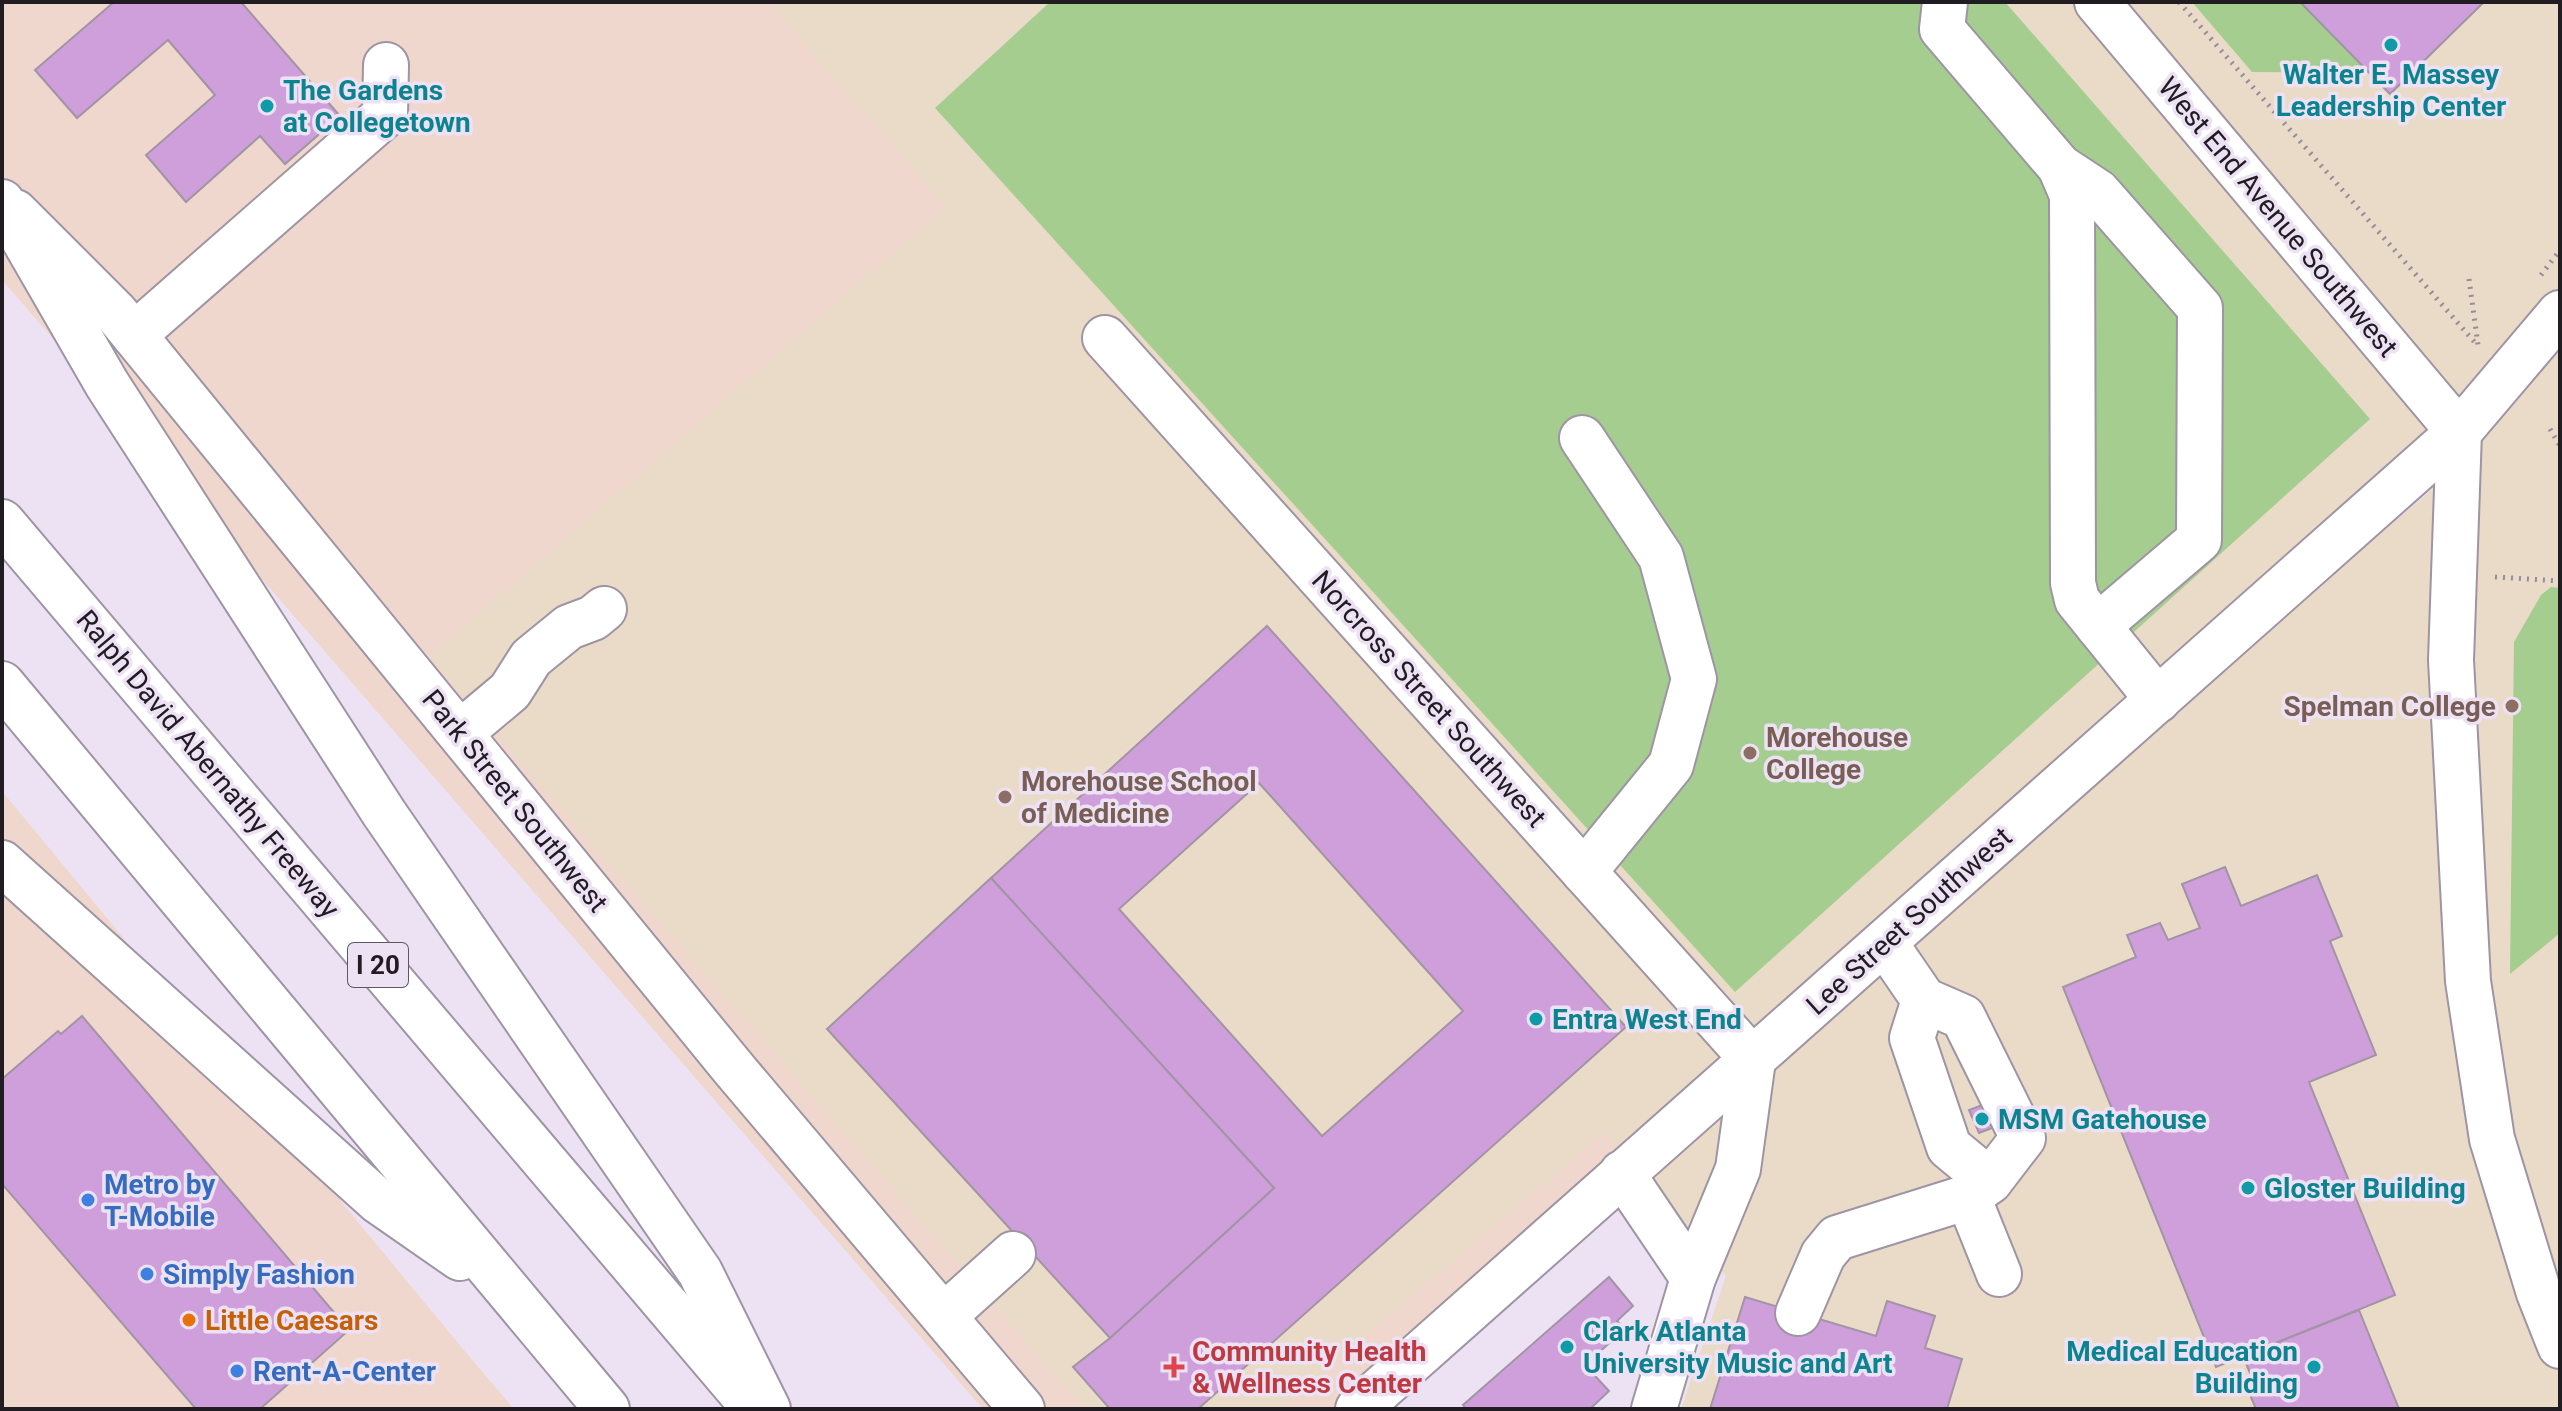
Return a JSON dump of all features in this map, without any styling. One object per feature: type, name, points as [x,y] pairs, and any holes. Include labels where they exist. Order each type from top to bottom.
[{"type":"main road","points":[[1945,2],[1942,29],[2060,167],[2098,192],[2200,308],[2199,540],[2098,626]]},
{"type":"main road","name":"West End Avenue Southwest","points":[[2097,2],[2459,432]]},
{"type":"main road","points":[[134,335],[385,115],[386,65]]},
{"type":"main road","points":[[2060,167],[2072,195],[2073,583],[2077,600],[2158,700]]},
{"type":"main road","points":[[2,200],[107,384],[384,813],[700,1272],[768,1409]]},
{"type":"main road","name":"Park Street Southwest","points":[[2,200],[134,335],[734,1069],[1022,1409]]},
{"type":"main road","name":"Lee Street Southwest","points":[[1358,1409],[2459,432],[2547,298]]},
{"type":"main road","name":"Norcross Street Southwest","points":[[1105,338],[1753,1060]]},
{"type":"main road","points":[[2459,432],[2451,660],[2468,981],[2492,1139],[2539,1293],[2560,1346]]},
{"type":"main road","points":[[1582,438],[1661,557],[1694,679],[1671,765],[1584,872]]},
{"type":"main road","name":"Ralph David Abernathy Freeway","points":[[2,522],[755,1409]]},
{"type":"main road","points":[[460,733],[510,691],[531,658],[569,627],[599,614]]},
{"type":"main road","points":[[2,684],[607,1409]]},
{"type":"main road","points":[[2,863],[378,1201],[506,1290]]},
{"type":"main road","points":[[1798,1313],[1818,1265],[1837,1238],[1979,1189],[2023,1138],[1963,1017],[1924,1000],[1885,943]]},
{"type":"main road","points":[[1924,1000],[1912,1038],[1949,1147],[1979,1189],[1999,1274]]},
{"type":"main road","points":[[1654,1409],[1693,1278],[1738,1169],[1753,1060]]},
{"type":"main road","points":[[1622,1173],[1693,1278]]},
{"type":"main road","points":[[944,1316],[1013,1254]]},
{"type":"path","points":[[2179,2],[2478,347]]},
{"type":"path","points":[[2547,298],[2560,250]]},
{"type":"path","points":[[2469,279],[2478,347]]},
{"type":"path","points":[[2478,347],[2490,340]]},
{"type":"path","points":[[2550,429],[2560,446]]},
{"type":"path","points":[[2454,574],[2560,581]]},
{"type":"shaded area","points":[[2,2],[2122,2],[2463,390],[1379,1409],[983,1409],[2,280]]},
{"type":"shaded area","points":[[768,2],[2560,2],[2560,1322],[2492,1139],[2458,433],[1700,1074],[1761,1106],[1761,1064],[2442,481],[2475,1132],[2560,1370],[2560,1409],[1681,1409],[1726,1276],[1604,1132],[1280,1409],[1085,1409],[429,657],[946,207]]},
{"type":"shaded area","points":[[2,791],[463,1349],[514,1409],[2,1409]]},
{"type":"green space","name":"Morehouse College","points":[[1050,2],[2005,2],[2370,419],[1735,992],[935,108]]},
{"type":"green space","points":[[2192,2],[2300,2],[2369,73],[2252,72]]},
{"type":"green space","points":[[2551,587],[2560,588],[2560,933],[2510,974],[2514,642],[2541,595]]},
{"type":"building","name":"The Gardens at Collegetown","points":[[114,2],[241,2],[340,116],[285,164],[260,136],[186,202],[146,155],[215,95],[168,40],[77,118],[35,70]]},
{"type":"building","name":"Walter E. Massey Leadership Center","points":[[2300,2],[2484,2],[2390,94]]},
{"type":"building","name":"Entra West End","points":[[1267,626],[1626,1027],[1198,1409],[1110,1409],[1073,1367],[1110,1338],[1274,1188],[991,878]],"holes":[[[1259,783],[1463,1011],[1322,1136],[1119,909]]]},
{"type":"building","name":"Gloster Building","points":[[2225,867],[2241,906],[2317,875],[2342,936],[2330,941],[2376,1055],[2309,1082],[2395,1295],[2216,1367],[2063,987],[2136,957],[2127,935],[2160,923],[2168,940],[2200,928],[2182,884]]},
{"type":"building","points":[[991,878],[1274,1188],[1110,1338],[827,1029]]},
{"type":"building","points":[[82,1016],[349,1330],[260,1409],[196,1409],[2,1184],[2,1079],[58,1031],[61,1034]]},
{"type":"building","name":"MSM Gatehouse","points":[[1985,1104],[1995,1127],[1979,1133],[1969,1110]]},
{"type":"building","name":"Clark Atlanta University Music and Art","points":[[1609,1277],[1633,1306],[1617,1321],[1625,1329],[1585,1365],[1609,1391],[1590,1409],[1466,1409],[1463,1405]]},
{"type":"building","points":[[1745,1297],[1876,1336],[1887,1301],[1935,1316],[1925,1348],[1962,1359],[1947,1409],[1710,1409]]},
{"type":"building","name":"Medical Education Building","points":[[2359,1310],[2399,1409],[2256,1409],[2244,1381],[2252,1378],[2243,1356]]},
{"type":"place","name":"Walter E. Massey Leadership Center","points":[[2391,45]]},
{"type":"place","name":"The Gardens at Collegetown","points":[[267,106]]},
{"type":"place","name":"Spelman College","points":[[2512,706]]},
{"type":"place","name":"Morehouse College","points":[[1750,753]]},
{"type":"place","name":"Morehouse School of Medicine","points":[[1005,797]]},
{"type":"place","name":"Entra West End","points":[[1536,1019]]},
{"type":"place","name":"MSM Gatehouse","points":[[1982,1119]]},
{"type":"place","name":"Gloster Building","points":[[2248,1188]]},
{"type":"place","name":"Metro by T-Mobile","points":[[88,1200]]},
{"type":"place","name":"Simply Fashion","points":[[147,1274]]},
{"type":"place","name":"Little Caesars","points":[[189,1320]]},
{"type":"place","name":"Clark Atlanta University Music and Art","points":[[1567,1347]]},
{"type":"place","name":"Community Health & Wellness Center","points":[[1174,1367]]},
{"type":"place","name":"Medical Education Building","points":[[2314,1367]]},
{"type":"place","name":"Rent-A-Center","points":[[237,1371]]}]
